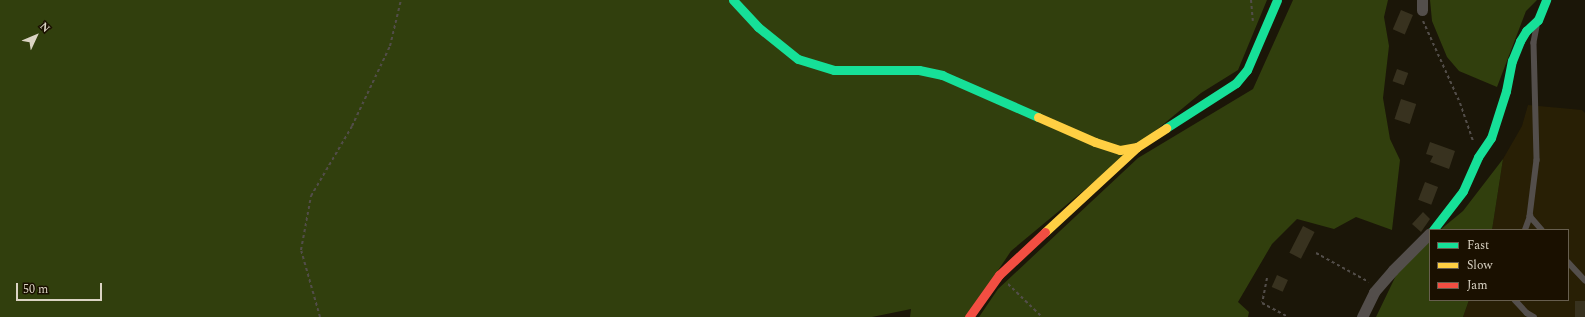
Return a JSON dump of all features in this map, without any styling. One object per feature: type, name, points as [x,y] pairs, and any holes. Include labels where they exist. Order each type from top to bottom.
[{"type":"street","points":[[733,0],[758,26],[798,59],[834,70],[919,70],[942,75],[1095,142],[1120,150],[1137,147]]},
{"type":"street","points":[[969,317],[999,275],[1137,147],[1236,83],[1247,70],[1277,0]]},
{"type":"street","points":[[1434,229],[1448,214],[1463,191],[1478,157],[1491,138],[1506,91],[1512,61],[1520,41],[1526,31],[1538,20],[1546,0]]},
{"type":"street","points":[[1362,317],[1378,287],[1429,234]]},
{"type":"lane","points":[[1525,229],[1530,216],[1537,160],[1534,43],[1538,20]]},
{"type":"lane","points":[[1530,216],[1541,229]]},
{"type":"lane","points":[[1569,263],[1585,280]]},
{"type":"lane","points":[[1516,301],[1527,314],[1534,317]]},
{"type":"path","points":[[320,317],[301,250],[311,196],[352,126],[390,46],[401,0]]},
{"type":"path","points":[[1422,5],[1422,19],[1460,103],[1478,157]]},
{"type":"path","points":[[1316,253],[1378,287]]},
{"type":"path","points":[[999,275],[1042,317]]},
{"type":"path","points":[[1267,278],[1262,303],[1288,317]]},
{"type":"shaded area","points":[[1528,105],[1582,110],[1585,113],[1585,317],[1463,317],[1469,301],[1569,301],[1569,229],[1492,229],[1503,159],[1522,126]]},
{"type":"green space","points":[[0,0],[1267,0],[1238,70],[1201,93],[1011,251],[967,317],[910,317],[911,309],[872,317],[0,317]]},
{"type":"green space","points":[[1293,0],[1388,0],[1384,17],[1389,46],[1383,98],[1390,139],[1400,160],[1392,230],[1356,217],[1334,229],[1297,219],[1272,244],[1238,302],[1249,312],[1248,317],[979,317],[998,289],[1138,158],[1253,89]]},
{"type":"green space","points":[[1430,0],[1537,0],[1526,11],[1497,87],[1459,71],[1447,57],[1432,21]]},
{"type":"green space","points":[[1503,159],[1492,229],[1441,229],[1463,211]]},
{"type":"green space","points":[[1429,240],[1429,301],[1469,301],[1463,317],[1376,317],[1402,263]]},
{"type":"building","points":[[1401,10],[1413,15],[1405,34],[1393,29]]},
{"type":"building","points":[[1397,69],[1408,73],[1404,85],[1393,81]]},
{"type":"building","points":[[1401,99],[1416,104],[1410,124],[1395,119]]},
{"type":"building","points":[[1430,142],[1455,151],[1449,169],[1430,162],[1433,156],[1426,154]]},
{"type":"building","points":[[1425,182],[1438,187],[1431,205],[1418,200]]},
{"type":"building","points":[[1423,212],[1430,219],[1421,232],[1412,224]]},
{"type":"building","points":[[1303,226],[1315,232],[1301,259],[1289,253]]},
{"type":"building","points":[[1277,275],[1288,280],[1283,292],[1272,287]]},
{"type":"building","points":[[1575,301],[1585,301],[1585,317],[1575,317]]},
{"type":"traffic: fast","points":[[733,0],[758,27],[798,59],[834,70],[919,70],[942,75],[1038,117]]},
{"type":"traffic: fast","points":[[1166,128],[1236,83],[1247,70],[1277,0]]},
{"type":"traffic: fast","points":[[1434,229],[1463,191],[1478,157],[1491,138],[1506,91],[1512,61],[1520,41],[1526,31],[1538,20],[1546,0]]},
{"type":"traffic: slow","points":[[1038,117],[1095,142],[1120,150],[1137,147],[1166,128]]},
{"type":"traffic: slow","points":[[1045,232],[1137,147]]},
{"type":"traffic: jam","points":[[969,317],[999,275],[1045,232]]}]
